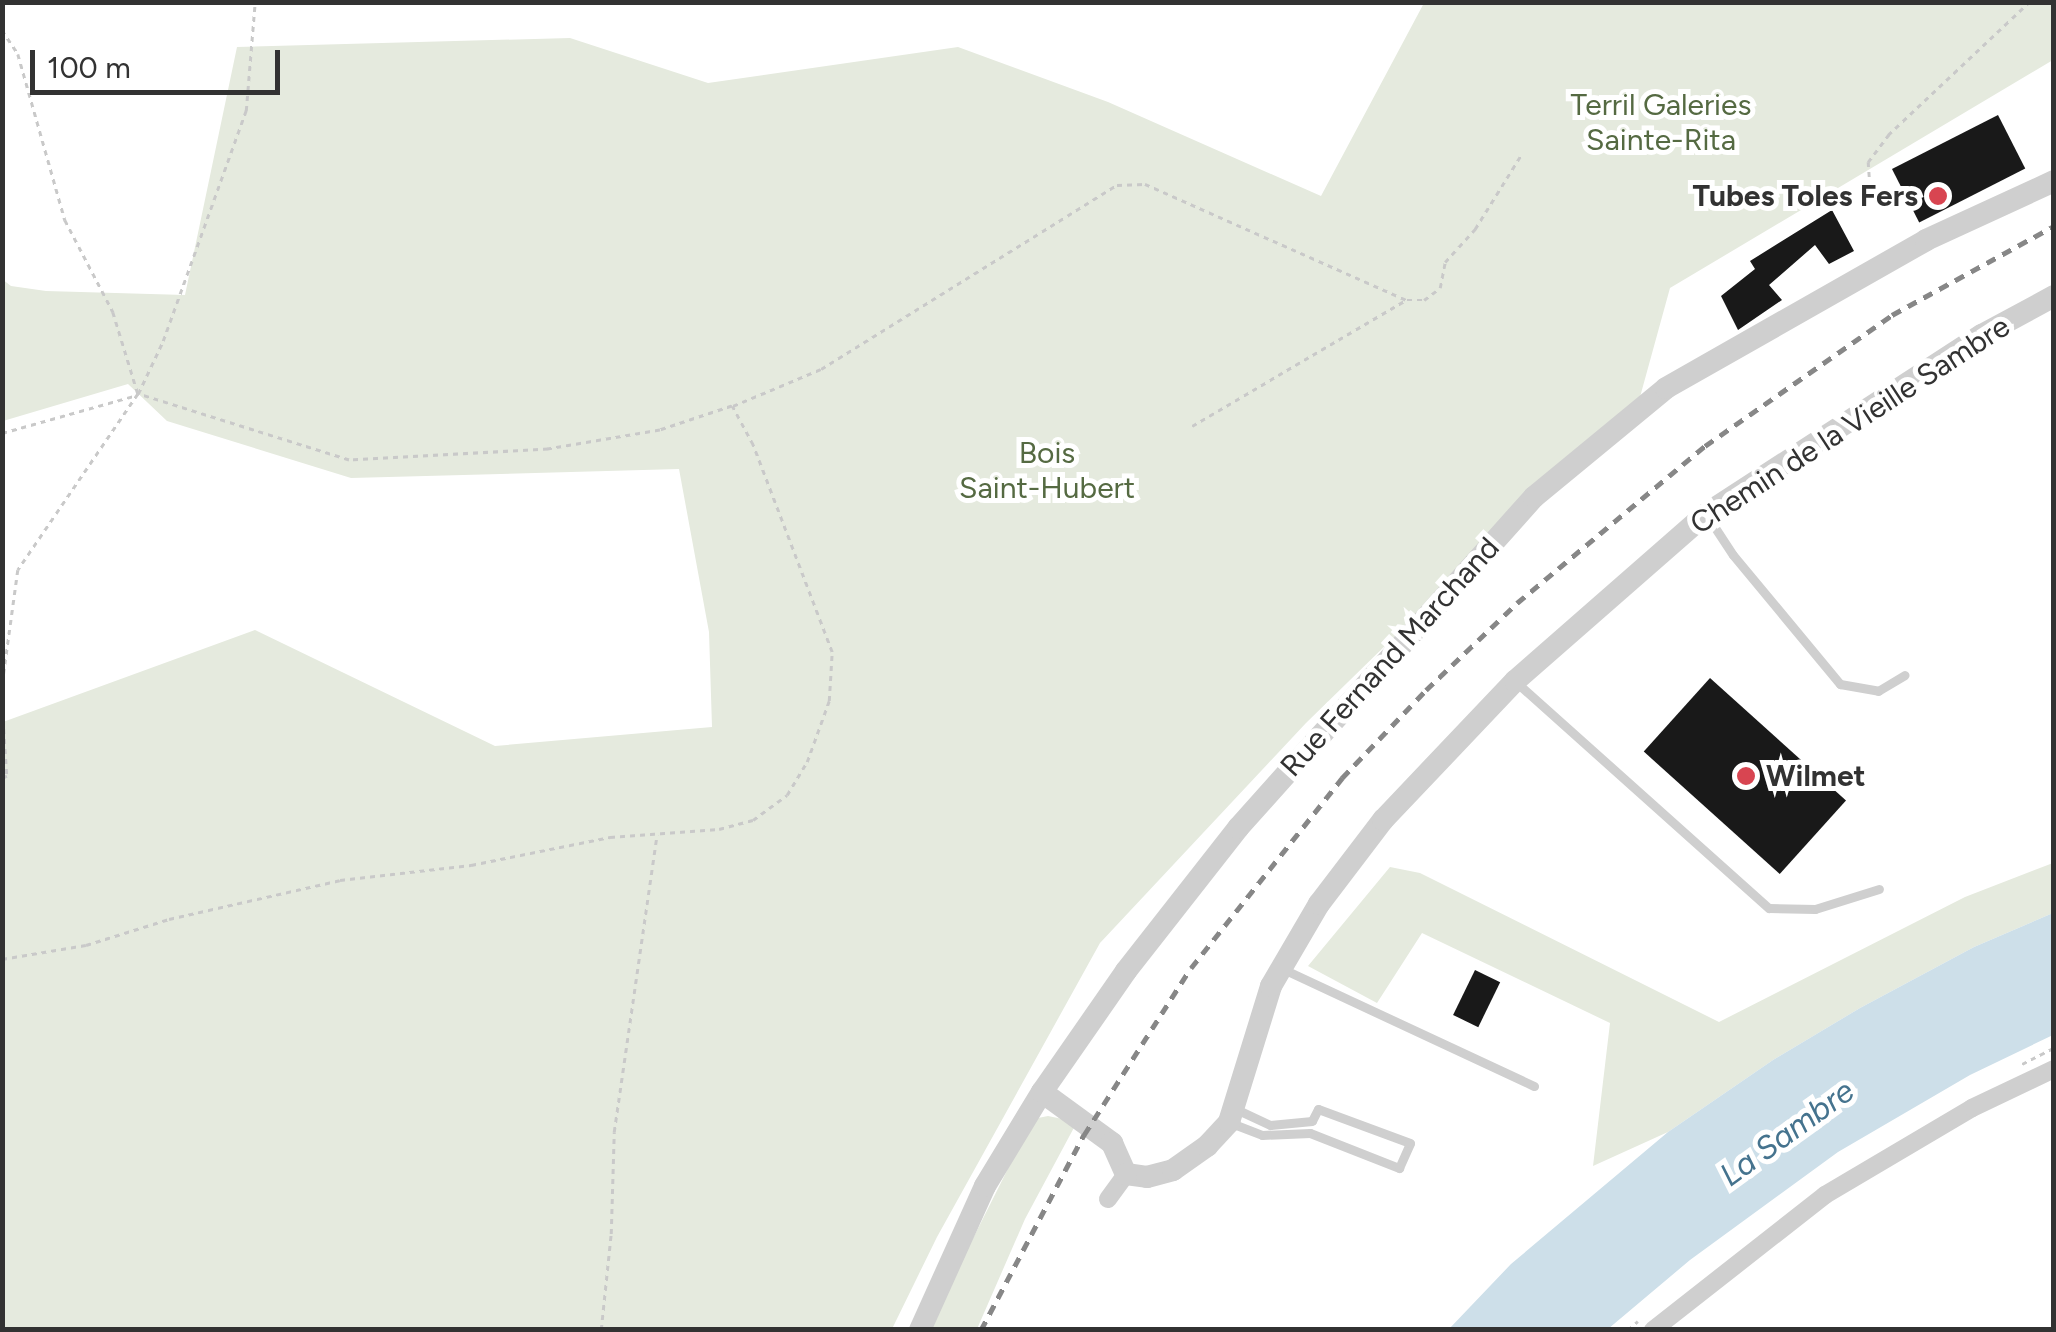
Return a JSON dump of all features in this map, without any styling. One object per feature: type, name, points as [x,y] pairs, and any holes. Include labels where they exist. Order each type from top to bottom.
[{"type":"street","name":"Rue Fernand Marchand","points":[[920,1330],[985,1186],[1042,1092],[1126,971],[1238,828],[1534,497],[1666,388],[1926,240],[2054,181]]},
{"type":"street","name":"Chemin de la Vieille Sambre","points":[[1231,1115],[1270,986],[1318,904],[1383,820],[1515,681],[1706,514],[1982,335],[2054,296]]},
{"type":"street","points":[[1653,1330],[1824,1196],[1972,1108],[2054,1069]]},
{"type":"street","points":[[1042,1092],[1112,1143],[1126,1174]]},
{"type":"street","points":[[1126,1174],[1147,1177],[1172,1170],[1207,1146],[1231,1115]]},
{"type":"street","points":[[1108,1199],[1126,1174]]},
{"type":"lane","points":[[1706,514],[1840,684],[1878,691],[1905,675]]},
{"type":"lane","points":[[1515,681],[1769,908],[1816,909],[1879,889]]},
{"type":"lane","points":[[1281,968],[1534,1086]]},
{"type":"lane","points":[[1318,1109],[1410,1143],[1400,1168],[1310,1133],[1262,1135],[1231,1115],[1270,1125],[1312,1121],[1318,1109]]},
{"type":"path","points":[[2,687],[18,570],[138,394],[163,341],[246,111],[255,2]]},
{"type":"path","points":[[1868,178],[1868,162],[1888,135],[2029,2]]},
{"type":"path","points":[[2,30],[18,54],[65,220],[113,312],[138,394]]},
{"type":"path","points":[[2,433],[138,394],[350,460],[548,449],[660,430],[732,406],[820,369],[1117,185],[1145,184],[1407,300],[1424,300],[1440,288],[1445,262],[1475,229],[1520,155]]},
{"type":"path","points":[[1192,426],[1407,300]]},
{"type":"path","points":[[2,959],[86,945],[169,919],[340,880],[471,866],[610,837],[720,829],[772,809],[808,762],[829,701],[832,652],[753,445],[732,406]]},
{"type":"path","points":[[2,699],[8,776],[2,779]]},
{"type":"path","points":[[601,1330],[611,1234],[614,1132],[658,834]]},
{"type":"path","points":[[2014,1068],[2054,1048]]},
{"type":"green space","name":"Bois Saint-Hubert","points":[[1424,3],[2053,3],[2053,60],[1670,288],[1640,397],[1306,723],[1100,943],[937,1237],[892,1329],[3,1329],[3,722],[255,630],[495,746],[712,727],[709,632],[679,469],[351,478],[167,421],[128,384],[3,421],[2,279],[11,286],[46,291],[185,295],[237,47],[570,38],[708,83],[958,47],[1108,102],[1321,196]]},
{"type":"green space","points":[[2053,863],[2053,913],[1974,947],[1860,1008],[1773,1060],[1668,1132],[1593,1166],[1610,1023],[1422,933],[1377,1003],[1308,966],[1390,867],[1420,873],[1719,1022],[1965,897]]},
{"type":"green space","points":[[1048,1116],[1077,1122],[1025,1219],[977,1329],[927,1330],[1033,1119]]},
{"type":"water","name":"La Sambre","points":[[2053,913],[2053,1035],[1970,1075],[1838,1152],[1690,1260],[1608,1329],[1449,1329],[1511,1264],[1668,1132],[1773,1060],[1860,1008],[1974,947]]},
{"type":"building","name":"Tubes Toles Fers","points":[[1998,115],[2025,168],[1919,222],[1892,169]]},
{"type":"building","points":[[1832,210],[1854,251],[1829,264],[1815,245],[1769,285],[1782,300],[1738,330],[1721,296],[1755,269],[1750,261]]},
{"type":"building","name":"Wilmet","points":[[1710,678],[1846,800],[1780,874],[1644,752]]},
{"type":"building","points":[[1475,970],[1500,982],[1478,1027],[1453,1015]]},
{"type":"railway","points":[[981,1330],[1084,1135],[1191,968],[1342,778],[1426,690],[1517,603],[1705,446],[1892,315],[2054,226]]},
{"type":"place","name":"Tubes Toles Fers","points":[[1938,196]]},
{"type":"place","name":"Wilmet","points":[[1746,776]]},
{"type":"park label","name":"Terril Galeries Sainte-Rita","points":[[1661,122]]}]
